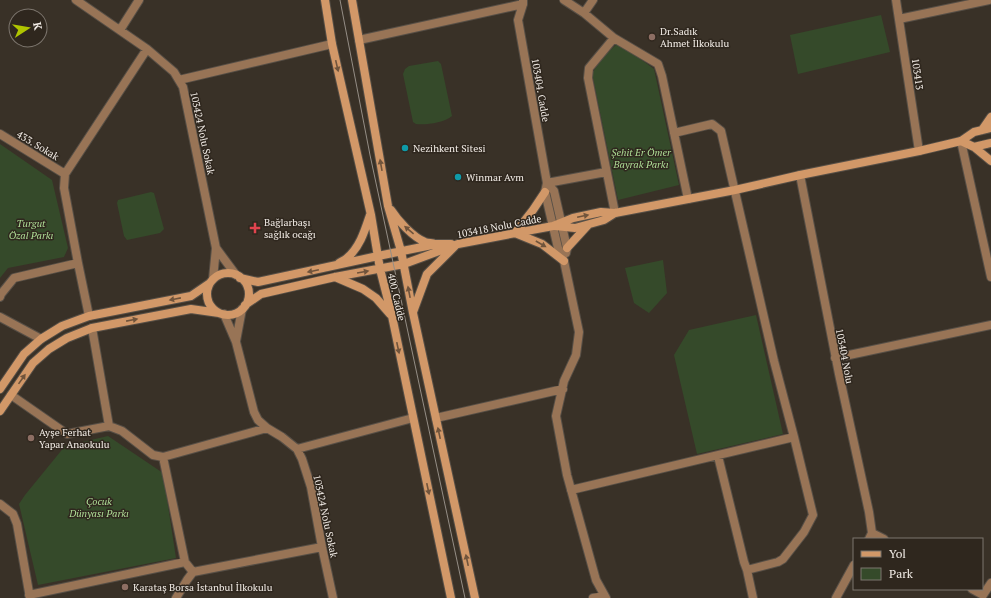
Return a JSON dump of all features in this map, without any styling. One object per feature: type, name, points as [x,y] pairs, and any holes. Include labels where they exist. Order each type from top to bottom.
[{"type":"main road","name":"400. Cadde","points":[[325,0],[332,44],[370,214],[380,269],[392,316],[451,598]]},
{"type":"main road","name":"400. Cadde","points":[[352,0],[388,206],[404,264],[413,313],[475,598]]},
{"type":"main road","points":[[982,130],[991,117]]},
{"type":"main road","points":[[615,213],[735,190],[919,151],[961,141],[974,132],[991,128]]},
{"type":"main road","points":[[961,141],[974,146],[991,161]]},
{"type":"main road","points":[[974,146],[991,143]]},
{"type":"main road","points":[[546,188],[533,210],[515,233],[542,244],[564,261]]},
{"type":"main road","points":[[388,206],[395,216],[411,232],[425,242],[438,244],[458,244]]},
{"type":"main road","name":"103418 Nolu Cadde","points":[[562,225],[573,218],[601,212],[615,213]]},
{"type":"main road","name":"103418 Nolu Cadde","points":[[244,307],[261,294],[335,277],[404,264],[458,244],[553,226],[562,225],[575,228],[604,220],[615,213]]},
{"type":"main road","points":[[334,266],[348,258],[357,247],[370,214]]},
{"type":"main road","points":[[567,248],[588,225]]},
{"type":"main road","points":[[0,388],[24,354],[41,339],[62,326],[89,316],[191,296],[222,274],[231,274],[258,282],[438,244]]},
{"type":"main road","points":[[413,313],[427,274],[458,244]]},
{"type":"main road","points":[[0,412],[33,363],[49,349],[68,338],[92,328],[191,309],[222,314],[234,314],[244,307],[248,295],[247,286],[238,276]]},
{"type":"main road","points":[[335,277],[363,289],[376,298],[392,316]]},
{"type":"main road","points":[[212,281],[207,293],[209,303],[215,310],[222,314]]},
{"type":"street","name":"103424 Nolu Sokak","points":[[76,0],[147,49],[174,72],[183,87],[216,248],[212,281]]},
{"type":"street","points":[[120,30],[139,0]]},
{"type":"street","points":[[564,0],[584,13],[614,38],[658,64],[662,76],[688,199]]},
{"type":"street","points":[[584,13],[593,0]]},
{"type":"street","name":"103413","points":[[896,0],[919,151]]},
{"type":"street","points":[[899,19],[989,0]]},
{"type":"street","points":[[359,40],[523,2]]},
{"type":"street","name":"103404. Cadde","points":[[523,2],[518,20],[553,226],[558,248],[564,261]]},
{"type":"street","points":[[614,38],[588,68],[588,78],[615,213]]},
{"type":"street","points":[[179,80],[332,44]]},
{"type":"street","points":[[89,316],[64,188],[65,174],[147,49]]},
{"type":"street","points":[[674,133],[712,124],[721,131],[774,361],[813,515],[804,532],[783,559],[778,562],[747,570]]},
{"type":"street","name":"433. Sokak","points":[[0,134],[65,174]]},
{"type":"street","points":[[961,141],[991,277]]},
{"type":"street","points":[[546,188],[606,172]]},
{"type":"street","name":"103404 Nolu","points":[[800,175],[835,358],[869,512],[870,536]]},
{"type":"street","name":"103404. Cadde","points":[[546,188],[554,191],[567,248],[564,261]]},
{"type":"street","name":"103424 Nolu Sokak","points":[[216,248],[238,276]]},
{"type":"street","points":[[564,261],[579,332],[576,355],[564,381],[556,416],[566,475],[596,580],[605,597],[593,598]]},
{"type":"street","points":[[0,297],[14,278],[78,263]]},
{"type":"street","name":"103424 Nolu Sokak","points":[[236,342],[244,307]]},
{"type":"street","name":"103424 Nolu Sokak","points":[[222,314],[236,342],[254,412],[258,420],[297,449],[302,459],[311,487],[333,598]]},
{"type":"street","points":[[0,317],[41,339]]},
{"type":"street","points":[[835,358],[991,325]]},
{"type":"street","points":[[92,328],[109,426]]},
{"type":"street","points":[[436,418],[562,389]]},
{"type":"street","points":[[11,395],[67,434],[109,426],[122,431],[153,455],[163,457],[267,428]]},
{"type":"street","points":[[297,449],[413,418]]},
{"type":"street","points":[[571,490],[794,437]]},
{"type":"street","points":[[718,456],[753,598]]},
{"type":"street","points":[[163,457],[185,562],[193,572]]},
{"type":"street","points":[[0,504],[13,514],[17,524],[30,597],[185,562]]},
{"type":"street","points":[[176,598],[193,572],[322,547]]},
{"type":"street","points":[[836,598],[853,567]]},
{"type":"street","points":[[974,590],[983,596],[991,583]]},
{"type":"green space","points":[[881,15],[890,52],[798,74],[790,35]]},
{"type":"green space","name":"Şehit Er Ömer Bayrak Parkı","points":[[617,44],[623,46],[654,69],[679,185],[618,200],[592,73],[606,54]]},
{"type":"green space","points":[[438,61],[441,64],[452,116],[435,123],[416,124],[413,122],[403,74],[405,69],[409,66]]},
{"type":"green space","name":"Turgut Özal Parkı","points":[[0,144],[52,180],[68,248],[64,257],[8,268],[0,278]]},
{"type":"green space","points":[[151,192],[154,193],[164,229],[160,233],[127,240],[124,236],[117,203],[118,200]]},
{"type":"green space","points":[[663,260],[667,293],[649,313],[634,303],[625,268]]},
{"type":"green space","points":[[756,315],[783,434],[697,454],[674,355],[689,330]]},
{"type":"green space","name":"Çocuk Dünyası Parkı","points":[[108,436],[163,473],[176,558],[38,585],[19,504],[65,446]]},
{"type":"tram line","points":[[340,0],[370,155],[465,598]]},
{"type":"place","name":"Dr.Sadık Ahmet İlkokulu","points":[[652,37]]},
{"type":"place","name":"Nezihkent Sitesi","points":[[405,148]]},
{"type":"place","name":"Winmar Avm","points":[[458,177]]},
{"type":"place","name":"Bağlarbaşı sağlık ocağı","points":[[255,228]]},
{"type":"place","name":"Ayşe Ferhat Yapar Anaokulu","points":[[31,438]]},
{"type":"place","name":"Karataş Borsa İstanbul İlkokulu","points":[[125,587]]}]
